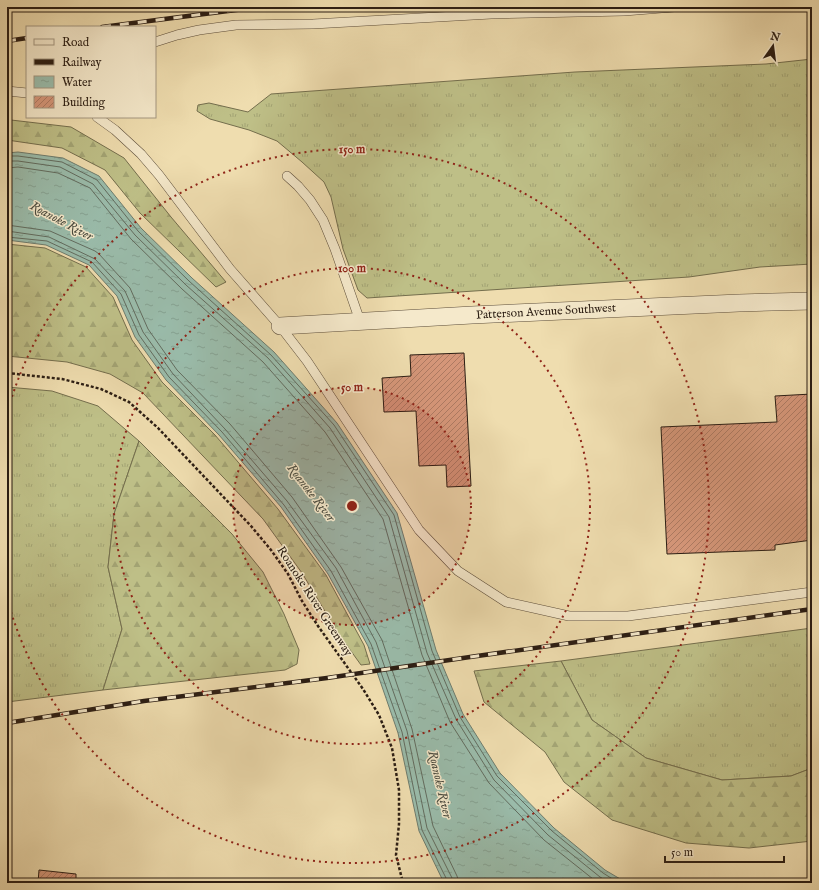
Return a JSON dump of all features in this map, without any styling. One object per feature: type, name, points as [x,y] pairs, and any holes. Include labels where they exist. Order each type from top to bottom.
[{"type":"street","name":"Patterson Avenue Southwest","points":[[280,326],[613,308],[812,301]]},
{"type":"lane","points":[[156,42],[199,30],[236,25],[313,24],[491,14],[624,11],[674,7]]},
{"type":"lane","points":[[7,91],[26,93]]},
{"type":"lane","points":[[98,118],[115,130],[141,154],[159,175],[230,269],[280,326],[312,368],[419,530],[458,571],[506,602],[569,616],[628,616],[812,592]]},
{"type":"lane","points":[[287,176],[310,200],[323,220],[335,248],[360,321]]},
{"type":"path","name":"Roanoke River Greenway","points":[[7,373],[62,379],[101,389],[129,402],[158,428],[251,526],[271,550],[288,574],[302,601],[318,626],[363,689],[379,715],[392,748],[399,790],[396,855],[404,883]]},
{"type":"green space","points":[[812,59],[812,264],[760,267],[689,277],[367,298],[358,290],[343,249],[331,197],[324,182],[277,141],[249,130],[210,119],[197,111],[198,105],[209,103],[248,112],[271,94],[575,72],[766,64]]},
{"type":"green space","points":[[11,120],[71,127],[124,158],[226,282],[216,287],[140,213],[105,170],[62,148],[7,140],[7,121]]},
{"type":"green space","points":[[7,244],[45,248],[86,267],[113,297],[132,340],[162,382],[215,435],[278,509],[326,575],[364,645],[370,664],[361,665],[338,633],[302,573],[263,519],[143,393],[110,374],[67,362],[7,356]]},
{"type":"green space","points":[[7,387],[52,391],[98,406],[139,441],[114,514],[108,567],[122,629],[103,690],[7,702]]},
{"type":"green space","points":[[139,441],[232,534],[263,572],[284,614],[299,650],[297,664],[285,670],[103,690],[122,629],[108,567],[114,514]]},
{"type":"green space","points":[[812,628],[812,768],[791,776],[722,780],[646,758],[592,720],[561,661]]},
{"type":"green space","points":[[561,661],[592,720],[646,758],[722,780],[791,776],[812,768],[812,841],[749,848],[686,843],[612,820],[564,782],[545,752],[484,702],[474,671]]},
{"type":"water","name":"Roanoke River","points":[[18,152],[63,158],[99,176],[141,228],[192,278],[274,352],[337,423],[397,513],[436,650],[463,714],[500,773],[554,828],[605,870],[627,883],[444,883],[419,831],[398,733],[368,646],[328,574],[281,507],[219,435],[166,380],[135,337],[117,296],[89,265],[46,245],[7,240],[7,153]]},
{"type":"building","points":[[464,353],[471,486],[447,487],[446,465],[419,466],[416,411],[384,412],[382,378],[411,376],[410,355]]},
{"type":"building","points":[[812,394],[812,540],[775,545],[775,550],[667,554],[661,427],[777,422],[775,396]]},
{"type":"building","points":[[39,870],[76,874],[76,883],[38,883]]},
{"type":"railway","points":[[110,26],[259,7]]},
{"type":"railway","points":[[7,41],[26,38]]},
{"type":"railway","points":[[7,723],[144,701],[327,678],[812,609]]}]
